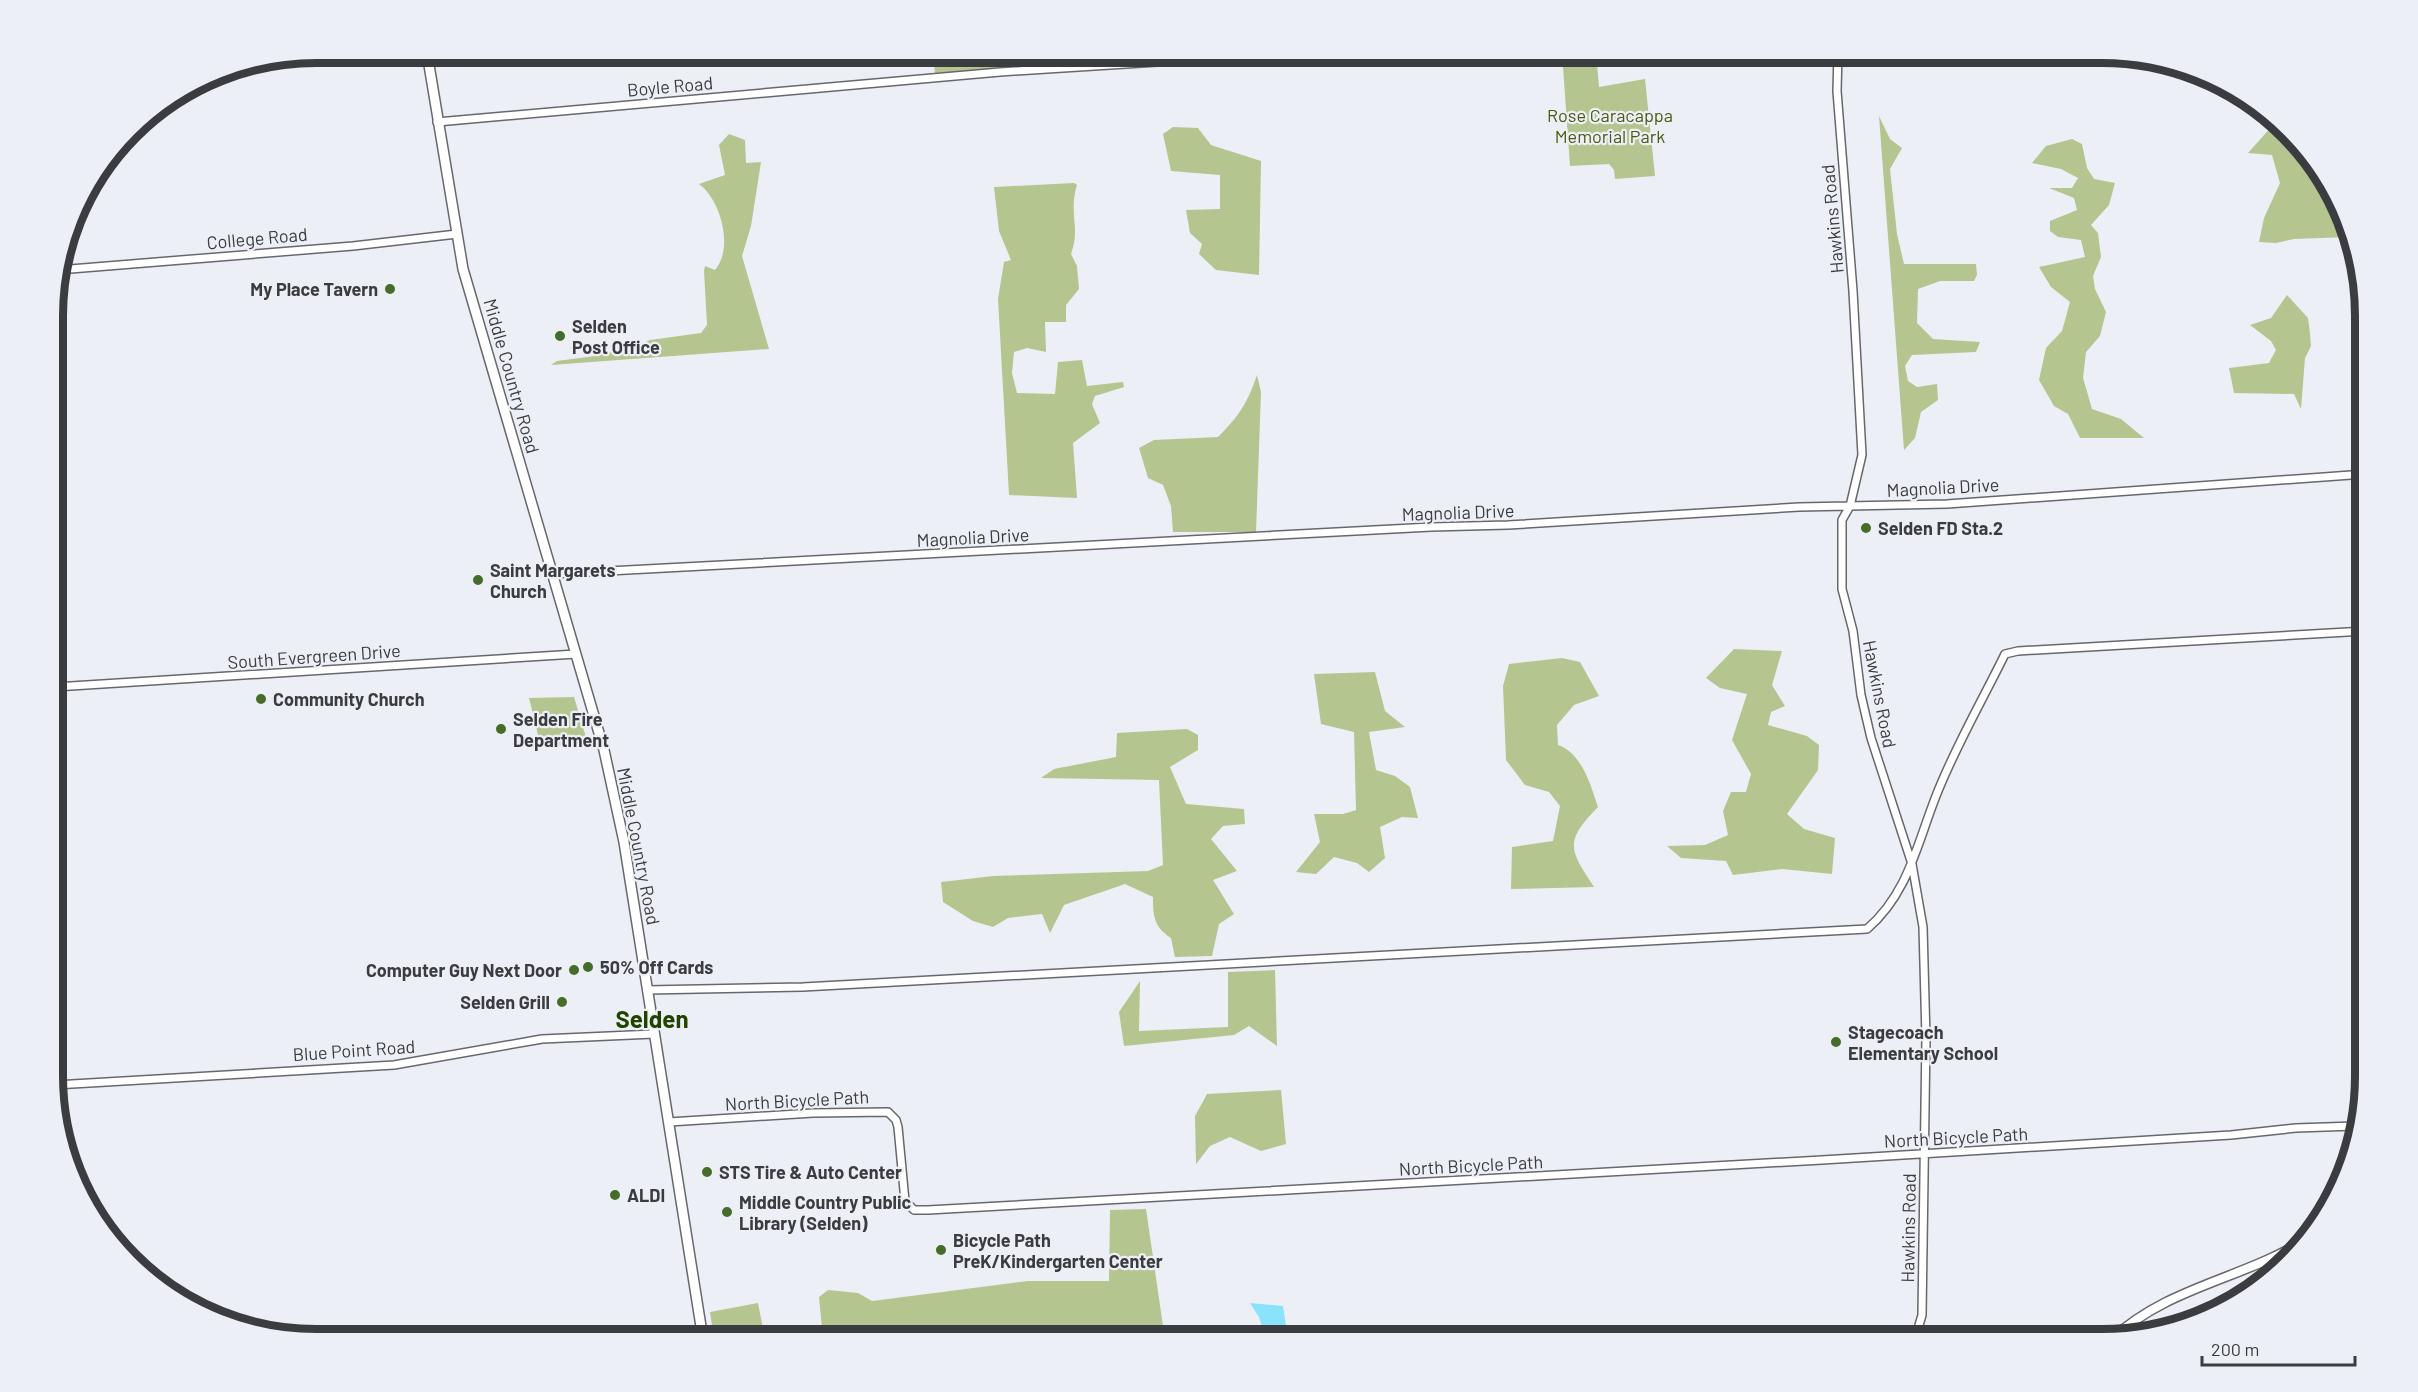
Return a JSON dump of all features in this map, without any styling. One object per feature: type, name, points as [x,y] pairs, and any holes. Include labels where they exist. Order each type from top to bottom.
[{"type":"main road","name":"Middle Country Road","points":[[429,63],[464,271],[604,750],[624,842],[702,1329]]},
{"type":"main road","points":[[2123,1328],[2166,1301],[2236,1274],[2286,1249]]},
{"type":"street","name":"Boyle Road","points":[[437,122],[1000,72],[1135,63]]},
{"type":"street","name":"Hawkins Road","points":[[1838,63],[1862,455],[1850,506],[1842,520],[1842,589],[1852,630],[1871,738],[1912,864],[1924,934],[1922,1315],[1918,1329]]},
{"type":"street","name":"College Road","points":[[68,269],[363,245],[457,234]]},
{"type":"street","name":"Magnolia Drive","points":[[552,574],[1850,506],[1947,504],[2355,475]]},
{"type":"street","points":[[1854,488],[1858,498],[1868,506]]},
{"type":"street","points":[[647,990],[803,987],[1867,929],[1893,902],[1912,864],[1937,794],[2005,654],[2018,651],[2355,632]]},
{"type":"street","name":"South Evergreen Drive","points":[[63,686],[576,654]]},
{"type":"street","name":"Blue Point Road","points":[[64,1084],[394,1065],[542,1039],[654,1034]]},
{"type":"street","name":"North Bicycle Path","points":[[669,1122],[813,1113],[888,1112],[896,1120],[898,1126],[905,1201],[914,1210],[1924,1153],[2350,1126]]},
{"type":"green space","points":[[934,63],[1094,63],[935,73]]},
{"type":"green space","name":"Rose Caracappa Memorial Park","points":[[1563,63],[1597,63],[1599,87],[1645,79],[1655,176],[1615,179],[1614,170],[1609,164],[1570,166]]},
{"type":"green space","points":[[1879,116],[1890,139],[1902,148],[1890,169],[1897,234],[1904,264],[1976,264],[1977,275],[1974,281],[1940,281],[1918,289],[1917,323],[1933,339],[1980,342],[1976,352],[1912,355],[1905,366],[1908,381],[1917,387],[1937,384],[1938,400],[1921,412],[1915,438],[1904,450]]},
{"type":"green space","points":[[1173,127],[1198,128],[1211,145],[1261,161],[1259,275],[1216,270],[1199,254],[1202,244],[1190,233],[1186,210],[1220,209],[1220,175],[1171,171],[1163,134]]},
{"type":"green space","points":[[2271,128],[2303,162],[2321,190],[2325,204],[2334,214],[2343,237],[2294,239],[2276,243],[2259,242],[2264,218],[2280,183],[2272,155],[2248,153]]},
{"type":"green space","points":[[729,134],[745,140],[746,163],[761,162],[751,226],[742,256],[769,349],[551,365],[557,361],[595,356],[637,346],[650,340],[701,333],[707,325],[705,266],[715,270],[721,261],[724,237],[719,212],[707,191],[699,184],[725,175],[719,145]]},
{"type":"green space","points":[[2072,139],[2082,144],[2087,168],[2094,179],[2115,183],[2109,205],[2091,225],[2098,233],[2101,257],[2093,276],[2095,289],[2106,312],[2100,336],[2086,352],[2083,378],[2092,409],[2121,419],[2144,438],[2080,438],[2068,414],[2054,406],[2039,380],[2046,348],[2062,331],[2070,302],[2051,287],[2039,267],[2085,257],[2081,240],[2058,237],[2050,231],[2050,221],[2077,210],[2074,198],[2049,188],[2072,188],[2078,178],[2061,169],[2032,163],[2046,146]]},
{"type":"green space","points":[[1074,183],[1077,185],[1074,204],[1075,236],[1071,254],[1077,266],[1079,289],[1066,305],[1066,322],[1045,322],[1046,352],[1027,348],[1014,352],[1012,373],[1017,393],[1055,394],[1058,362],[1082,360],[1087,386],[1123,382],[1124,387],[1095,396],[1092,404],[1100,423],[1073,443],[1077,498],[1009,495],[998,299],[1004,262],[1011,260],[999,231],[994,187]]},
{"type":"green space","points":[[2287,295],[2308,318],[2310,333],[2311,346],[2305,358],[2301,409],[2294,394],[2234,393],[2229,368],[2269,363],[2276,350],[2271,341],[2250,325],[2271,318]]},
{"type":"green space","points":[[1257,375],[1261,392],[1256,532],[1173,532],[1171,506],[1163,485],[1148,478],[1139,448],[1154,440],[1218,437],[1242,409]]},
{"type":"green space","points":[[1734,649],[1782,651],[1772,685],[1785,706],[1771,712],[1768,725],[1807,736],[1819,745],[1818,770],[1787,814],[1804,829],[1835,838],[1832,874],[1782,869],[1733,875],[1726,861],[1681,858],[1667,846],[1705,845],[1728,835],[1723,811],[1731,792],[1746,792],[1751,774],[1732,740],[1747,694],[1720,688],[1706,678]]},
{"type":"green space","points":[[1562,658],[1580,662],[1599,696],[1574,705],[1557,725],[1558,745],[1573,755],[1579,763],[1589,780],[1598,807],[1580,829],[1574,846],[1579,863],[1594,887],[1511,889],[1512,847],[1553,841],[1560,806],[1549,792],[1525,785],[1506,760],[1503,686],[1509,664]]},
{"type":"green space","points":[[1375,672],[1385,711],[1405,727],[1369,732],[1376,770],[1395,776],[1410,787],[1418,818],[1402,817],[1380,827],[1385,858],[1369,872],[1357,863],[1334,857],[1316,874],[1296,872],[1320,842],[1314,814],[1343,814],[1356,810],[1354,732],[1321,724],[1314,674]]},
{"type":"green space","points":[[574,697],[588,744],[541,747],[529,698]]},
{"type":"green space","points":[[1187,729],[1198,735],[1198,750],[1170,767],[1186,804],[1244,809],[1245,824],[1223,826],[1211,839],[1237,871],[1213,880],[1234,914],[1219,924],[1212,956],[1175,957],[1171,938],[1161,930],[1156,921],[1153,897],[1125,884],[1064,905],[1050,933],[1042,914],[1008,918],[993,927],[973,921],[943,902],[941,882],[993,876],[1148,871],[1163,865],[1159,780],[1041,778],[1054,769],[1116,757],[1117,733]]},
{"type":"green space","points":[[1275,970],[1277,1046],[1249,1026],[1234,1035],[1124,1046],[1119,1012],[1140,981],[1139,1031],[1228,1027],[1228,972]]},
{"type":"green space","points":[[1281,1090],[1286,1144],[1261,1151],[1230,1137],[1210,1146],[1196,1164],[1195,1116],[1207,1094]]},
{"type":"green space","points":[[1146,1209],[1163,1326],[1166,1329],[822,1329],[819,1297],[828,1290],[858,1293],[872,1301],[1028,1281],[1109,1281],[1110,1210]]},
{"type":"green space","points":[[758,1303],[763,1329],[713,1329],[710,1312]]},
{"type":"water","points":[[1250,1303],[1283,1306],[1286,1329],[1263,1329],[1259,1317]]},
{"type":"place","name":"My Place Tavern","points":[[390,289]]},
{"type":"place","name":"Selden Post Office","points":[[560,336]]},
{"type":"place","name":"Selden FD Sta.2","points":[[1866,528]]},
{"type":"place","name":"Saint Margarets Church","points":[[478,580]]},
{"type":"place","name":"Community Church","points":[[261,699]]},
{"type":"place","name":"Selden Fire Department","points":[[501,729]]},
{"type":"place","name":"50% Off Cards","points":[[588,967]]},
{"type":"place","name":"Computer Guy Next Door","points":[[574,970]]},
{"type":"place","name":"Selden Grill","points":[[562,1002]]},
{"type":"place","name":"Stagecoach Elementary School","points":[[1836,1042]]},
{"type":"place","name":"STS Tire & Auto Center","points":[[707,1172]]},
{"type":"place","name":"ALDI","points":[[615,1195]]},
{"type":"place","name":"Middle Country Public Library (Selden)","points":[[727,1212]]},
{"type":"place","name":"Bicycle Path PreK/Kindergarten Center","points":[[941,1250]]},
{"type":"district","name":"Selden","points":[[652,1018]]}]
